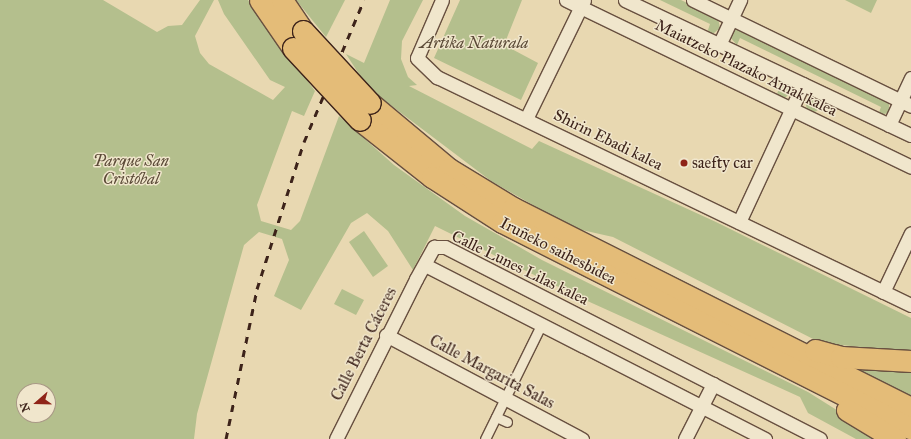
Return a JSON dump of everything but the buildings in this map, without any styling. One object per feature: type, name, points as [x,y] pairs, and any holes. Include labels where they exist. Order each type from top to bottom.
[{"type":"highway","name":"Iruñeko saihesbidea","points":[[260,0],[365,112],[432,177],[502,222],[911,429]]},
{"type":"highway","name":"Iruñeko saihesbidea","points":[[282,0],[298,40]]},
{"type":"highway","name":"Iruñeko saihesbidea","points":[[365,112],[449,169],[587,246],[911,408]]},
{"type":"highway","points":[[587,246],[635,260],[819,352],[841,357],[911,361]]},
{"type":"highway","points":[[595,270],[651,307],[799,382],[895,439]]},
{"type":"street","name":"Shirin Ebadi kalea","points":[[442,0],[417,58],[437,77],[911,305]]},
{"type":"street","name":"Maiatzeko Plazako Amak kalea","points":[[566,0],[582,4],[792,110],[911,167]]},
{"type":"street","name":"Maiatzeko Plazako Amak kalea","points":[[625,0],[911,135]]},
{"type":"street","points":[[692,0],[905,104]]},
{"type":"street","points":[[719,44],[740,0]]},
{"type":"street","points":[[526,119],[582,4]]},
{"type":"street","points":[[889,125],[905,104],[911,78]]},
{"type":"street","points":[[739,222],[792,110],[802,84]]},
{"type":"street","points":[[883,292],[911,233]]},
{"type":"street","name":"Calle Lunes Lilas kalea","points":[[425,265],[434,247],[445,247],[820,439]]},
{"type":"street","points":[[425,265],[542,323],[765,439]]},
{"type":"street","name":"Calle Berta Cáceres","points":[[336,439],[386,335],[425,265]]},
{"type":"street","points":[[485,439],[542,323]]},
{"type":"street","name":"Calle Margarita Salas","points":[[386,335],[582,439]]},
{"type":"street","points":[[685,439],[713,384]]},
{"type":"street","points":[[496,417],[507,422]]},
{"type":"green space","name":"Parque San Cristóbal","points":[[0,0],[103,0],[157,32],[168,26],[182,25],[200,0],[214,0],[195,36],[200,53],[209,64],[273,100],[285,87],[270,80],[224,14],[218,0],[248,0],[315,91],[304,116],[292,111],[257,205],[261,221],[291,230],[300,221],[339,116],[394,165],[465,216],[542,260],[808,392],[883,439],[856,439],[808,413],[800,397],[583,299],[435,226],[413,270],[388,231],[367,213],[351,223],[301,310],[274,296],[289,260],[282,239],[259,232],[244,245],[197,414],[194,439],[0,439]]},
{"type":"green space","points":[[296,0],[345,0],[326,37]]},
{"type":"green space","points":[[390,0],[423,0],[402,41],[401,59],[408,77],[417,85],[409,86],[532,149],[539,141],[716,222],[911,318],[911,352],[821,343],[613,237],[573,228],[491,181],[368,88],[346,54],[364,63]]},
{"type":"green space","name":"Artika Naturala","points":[[460,0],[522,0],[504,45],[538,63],[521,100],[434,58]]},
{"type":"green space","points":[[660,0],[681,0],[718,18],[720,28],[714,33],[707,33],[710,24]]},
{"type":"green space","points":[[845,0],[877,0],[871,13]]},
{"type":"green space","points":[[732,29],[741,29],[889,101],[889,113],[878,115],[881,107],[740,38],[737,45],[729,36]]},
{"type":"green space","points":[[783,80],[789,83],[791,92],[785,98],[776,96]]},
{"type":"green space","points":[[810,98],[816,98],[820,102],[820,108],[816,112],[810,112],[806,108],[806,102]]},
{"type":"green space","points":[[364,231],[388,266],[373,277],[349,242]]},
{"type":"green space","points":[[342,289],[364,300],[356,315],[334,304]]},
{"type":"green space","points":[[852,365],[911,366],[911,400]]},
{"type":"railway","points":[[226,439],[257,289],[304,142],[364,0]]},
{"type":"place","name":"saefty car","points":[[684,163]]}]
